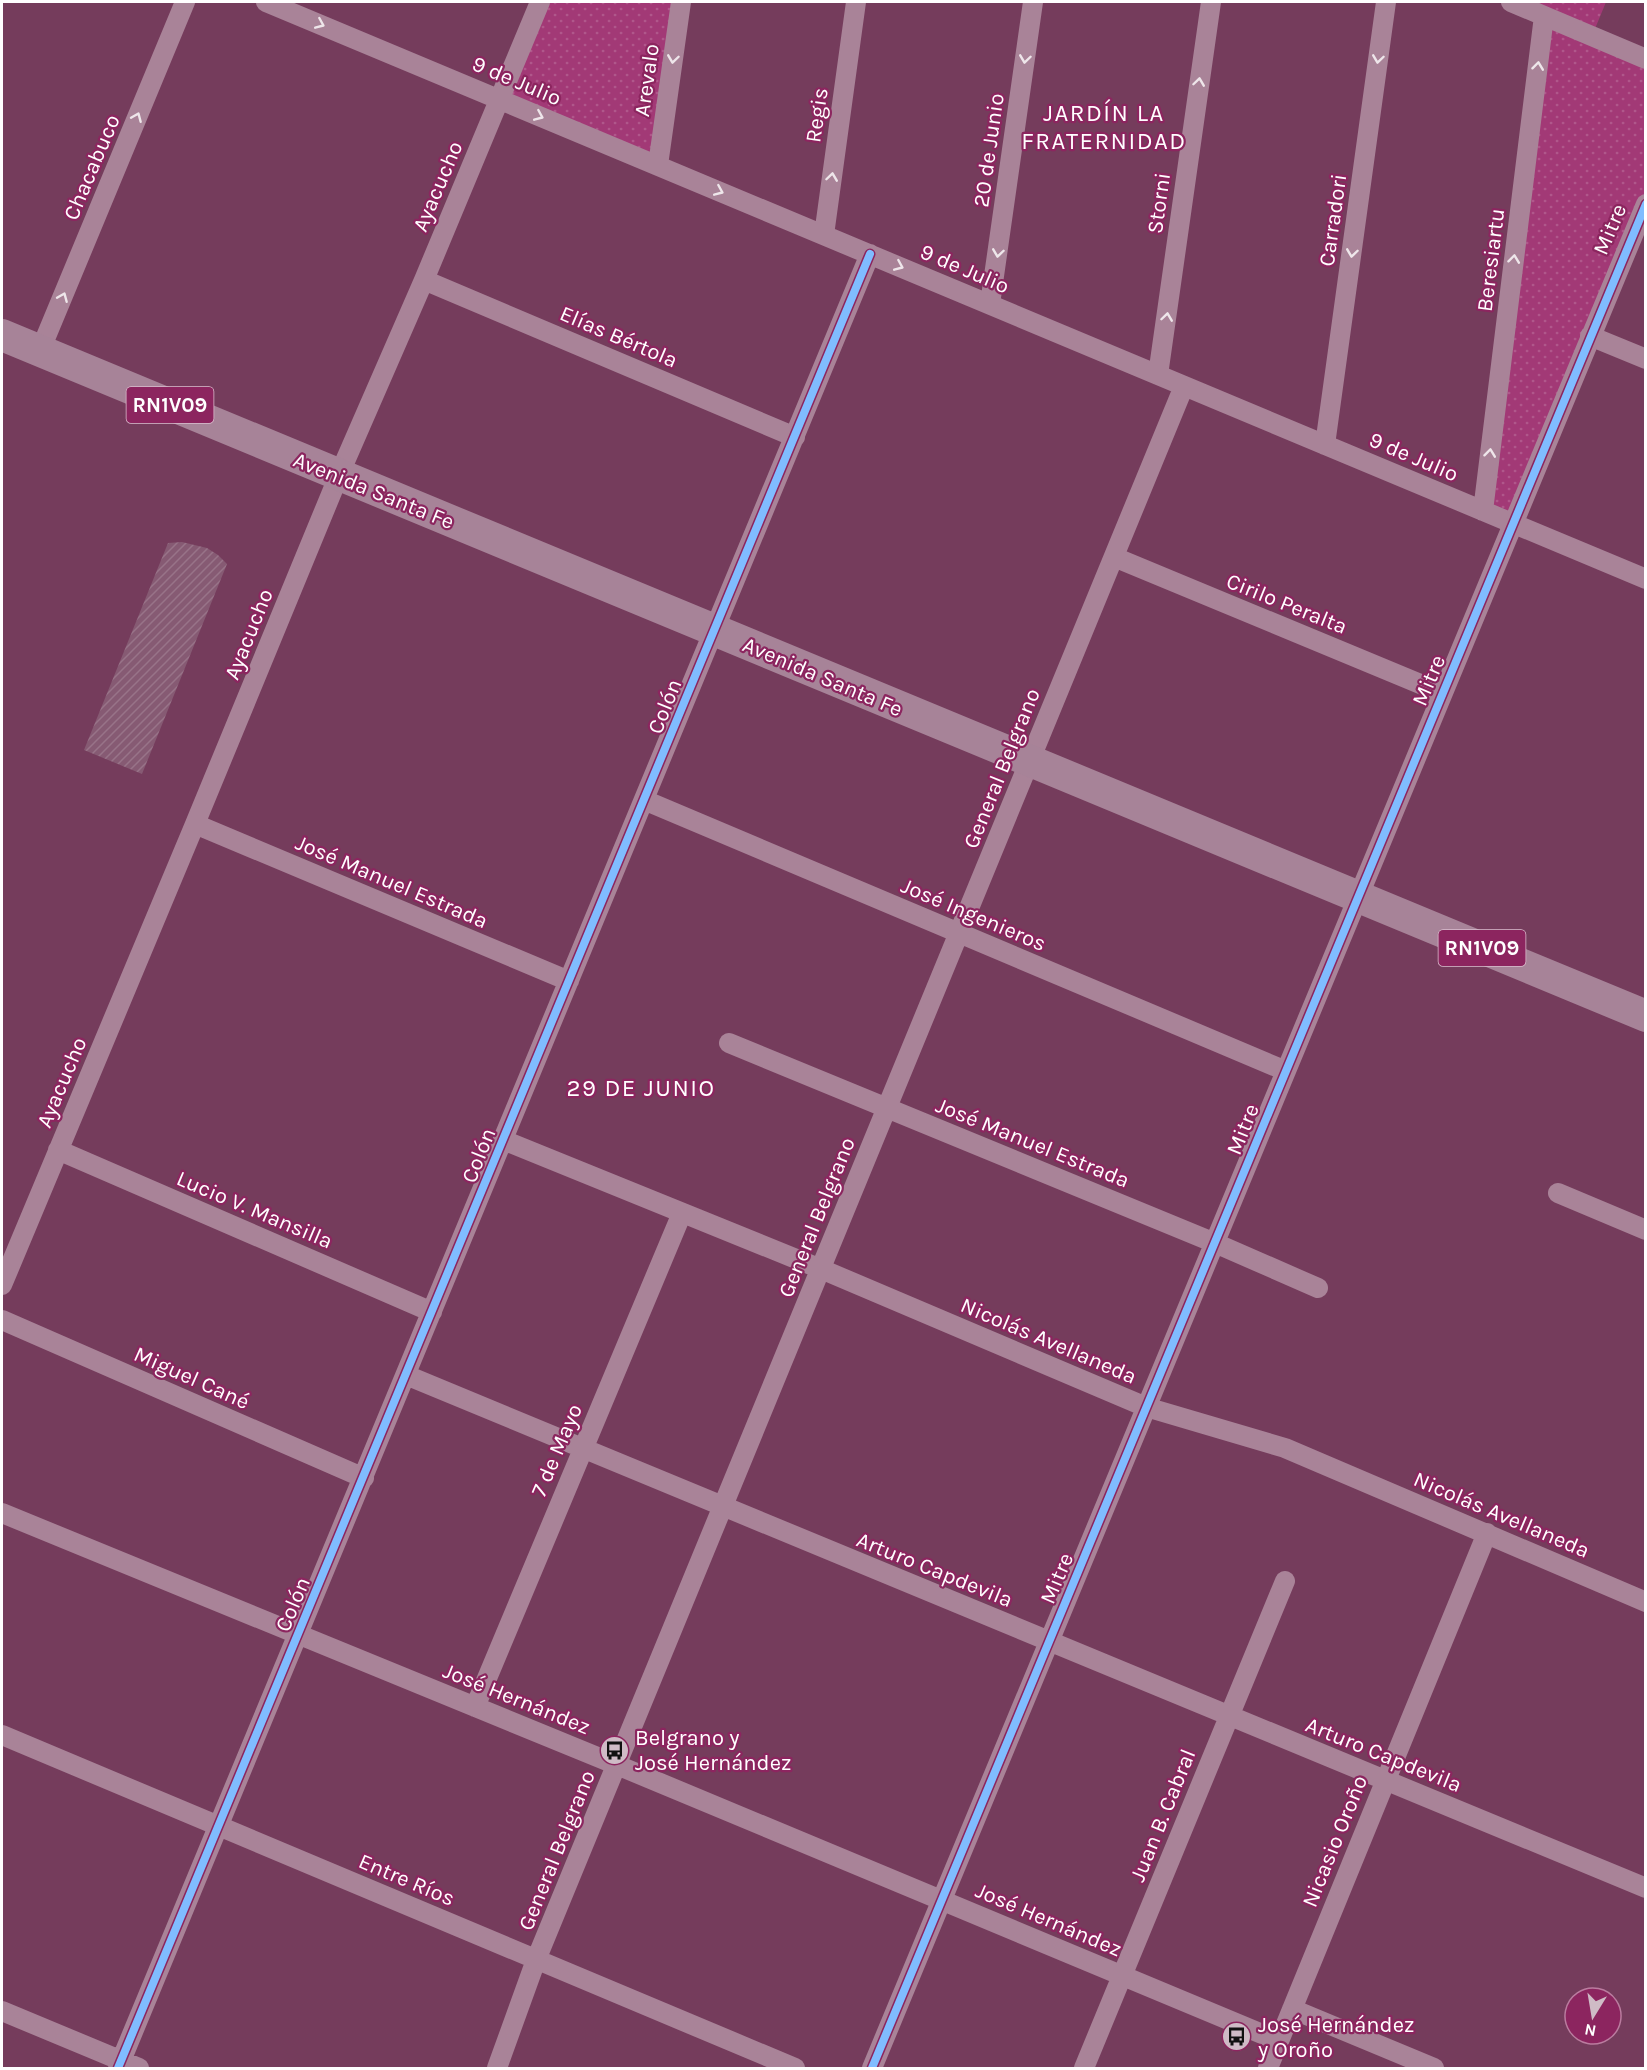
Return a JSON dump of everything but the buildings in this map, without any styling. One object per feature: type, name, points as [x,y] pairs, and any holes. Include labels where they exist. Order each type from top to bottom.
[{"type":"main road","name":"Avenida Santa Fe","points":[[2,335],[1646,1016]]},
{"type":"street","name":"Chacabuco","points":[[40,351],[185,2]]},
{"type":"street","name":"9 de Julio","points":[[266,2],[1646,579]]},
{"type":"street","name":"Ayacucho","points":[[2,1285],[339,475],[424,280],[540,2]]},
{"type":"street","name":"Arevalo","points":[[658,165],[681,2]]},
{"type":"street","name":"Regis","points":[[824,235],[856,2]]},
{"type":"street","name":"20 de Junio","points":[[990,304],[1033,2]]},
{"type":"street","name":"Storni","points":[[1158,375],[1211,2]]},
{"type":"street","name":"Carradori","points":[[1325,445],[1386,2]]},
{"type":"street","points":[[1511,2],[1646,59]]},
{"type":"street","name":"Beresiartu","points":[[1484,511],[1544,16]]},
{"type":"street","name":"Mitre","points":[[872,2068],[1646,204]]},
{"type":"street","name":"Colón","points":[[126,2066],[219,1826],[870,254]]},
{"type":"street","name":"Elías Bértola","points":[[424,280],[795,437]]},
{"type":"street","points":[[1590,336],[1646,359]]},
{"type":"street","name":"General Belgrano","points":[[497,2068],[536,1960],[1184,386]]},
{"type":"street","name":"Cirilo Peralta","points":[[1114,557],[1442,693]]},
{"type":"street","name":"José Ingenieros","points":[[644,800],[1286,1071]]},
{"type":"street","name":"José Manuel Estrada","points":[[195,824],[569,981]]},
{"type":"street","name":"José Manuel Estrada","points":[[729,1043],[1215,1243],[1318,1288]]},
{"type":"street","name":"Nicolás Avellaneda","points":[[504,1140],[821,1269],[1146,1407],[1285,1448],[1646,1602]]},
{"type":"street","name":"Lucio V. Mansilla","points":[[58,1150],[432,1312]]},
{"type":"street","points":[[1558,1193],[1646,1230]]},
{"type":"street","name":"7 de Mayo","points":[[475,1707],[682,1212]]},
{"type":"street","name":"Miguel Cané","points":[[2,1320],[363,1478]]},
{"type":"street","name":"Arturo Capdevila","points":[[406,1375],[1646,1888]]},
{"type":"street","name":"José Hernández","points":[[2,1513],[617,1765],[1279,2041]]},
{"type":"street","name":"Nicasio Oroño","points":[[1268,2068],[1487,1533]]},
{"type":"street","name":"Juan B. Cabral","points":[[1084,2068],[1285,1581]]},
{"type":"street","name":"Entre Ríos","points":[[2,1735],[795,2068]]},
{"type":"street","points":[[1292,2009],[1434,2068]]},
{"type":"street","points":[[2,2012],[126,2066]]},
{"type":"shaded area","points":[[540,2],[681,2],[658,165],[499,99]]},
{"type":"shaded area","points":[[1511,2],[1606,2],[1592,36],[1645,59],[1645,203],[1513,524],[1484,511],[1544,16]]},
{"type":"cycle path","points":[[872,2068],[1646,204]]},
{"type":"cycle path","points":[[118,2068],[870,254]]},
{"type":"place","name":"Belgrano y José Hernández","points":[[614,1750]]},
{"type":"place","name":"José Hernández y Oroño","points":[[1237,2037]]},
{"type":"district","name":"JARDÍN LA FRATERNIDAD","points":[[1104,127]]},
{"type":"district","name":"29 DE JUNIO","points":[[641,1088]]}]
